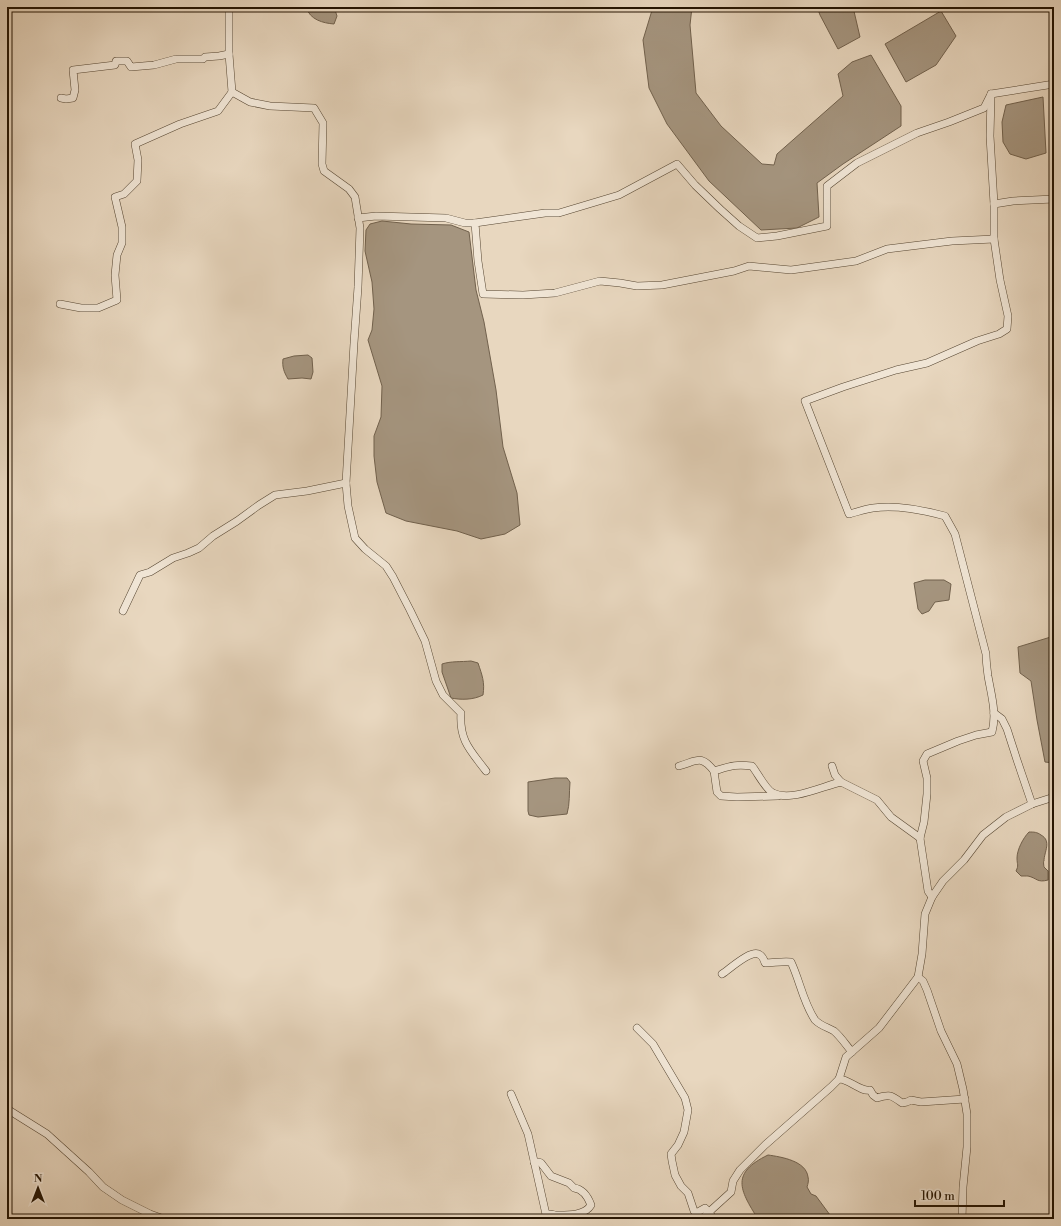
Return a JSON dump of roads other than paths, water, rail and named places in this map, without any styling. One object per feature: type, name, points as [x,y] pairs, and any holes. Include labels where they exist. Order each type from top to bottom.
[{"type":"street","points":[[60,304],[81,308],[98,308],[117,300],[115,275],[117,255],[122,243],[122,227],[115,197],[124,194],[137,181],[138,160],[135,144],[180,124],[218,111],[232,92],[229,54],[229,7]]},
{"type":"street","points":[[62,98],[73,98],[75,90],[73,70],[115,64],[116,61],[127,61],[132,67],[154,65],[176,59],[198,60],[205,57],[229,54]]},
{"type":"street","points":[[991,94],[1054,84]]},
{"type":"street","points":[[232,92],[250,102],[270,106],[314,108],[323,123],[322,164],[324,171],[349,189],[355,196],[360,228],[360,255],[346,483],[348,506],[354,538],[386,566],[393,577],[425,641],[436,681],[443,695],[461,713],[460,723],[463,738],[468,748],[486,771]]},
{"type":"street","points":[[358,218],[376,216],[446,218],[465,223],[475,223],[545,213],[560,213],[619,195],[677,164],[695,185],[739,226],[757,238],[777,236],[827,226],[827,186],[838,177],[857,163],[917,132],[949,122],[984,108],[991,94]]},
{"type":"street","points":[[932,897],[928,891],[920,838],[924,822],[927,794],[927,778],[923,761],[927,754],[958,741],[992,732],[994,726],[994,713],[986,654],[956,534],[945,516],[925,510],[895,507],[873,508],[849,514],[805,401],[896,370],[927,363],[977,341],[999,334],[1007,329],[1008,316],[1000,280],[994,239],[994,204],[990,136],[991,94]]},
{"type":"street","points":[[994,204],[1013,201],[1054,199]]},
{"type":"street","points":[[475,223],[478,261],[483,294],[523,295],[555,293],[600,281],[637,286],[662,285],[734,271],[749,266],[791,270],[856,261],[887,249],[952,241],[994,239]]},
{"type":"street","points":[[123,611],[140,575],[150,572],[173,558],[199,548],[213,536],[237,521],[259,504],[275,495],[307,491],[346,483]]},
{"type":"street","points":[[994,713],[1002,718],[1007,729],[1032,804]]},
{"type":"street","points":[[679,766],[696,759],[709,764],[714,771],[717,792],[721,796],[784,796],[804,793],[841,782]]},
{"type":"street","points":[[714,771],[737,764],[752,766],[772,793],[784,796]]},
{"type":"street","points":[[832,766],[835,775],[841,782],[876,800],[891,817],[920,838]]},
{"type":"street","points":[[702,1219],[731,1192],[733,1181],[740,1170],[765,1145],[831,1087],[839,1078],[846,1057],[880,1028],[918,977],[922,954],[925,914],[932,897],[943,881],[964,860],[983,835],[1006,817],[1032,804],[1054,797]]},
{"type":"street","points":[[722,974],[749,954],[757,953],[765,963],[781,961],[791,962],[797,974],[803,997],[816,1020],[821,1026],[833,1030],[852,1052]]},
{"type":"street","points":[[918,977],[923,981],[941,1031],[957,1064],[965,1099],[967,1114],[967,1146],[962,1187],[962,1219]]},
{"type":"street","points":[[637,1028],[653,1044],[685,1098],[688,1110],[684,1132],[672,1154],[675,1175],[681,1186],[688,1193],[694,1211],[696,1213],[705,1208],[713,1219]]},
{"type":"street","points":[[839,1078],[853,1085],[870,1090],[877,1098],[887,1095],[894,1097],[902,1103],[911,1100],[921,1102],[965,1099]]},
{"type":"street","points":[[511,1094],[528,1134],[534,1162],[546,1217],[550,1214],[567,1215],[580,1213],[588,1209],[591,1205],[583,1191],[577,1187],[574,1188],[569,1183],[551,1176],[542,1163],[534,1162]]},
{"type":"street","points":[[7,1109],[47,1134],[89,1172],[103,1187],[122,1200],[150,1214],[164,1219]]}]
